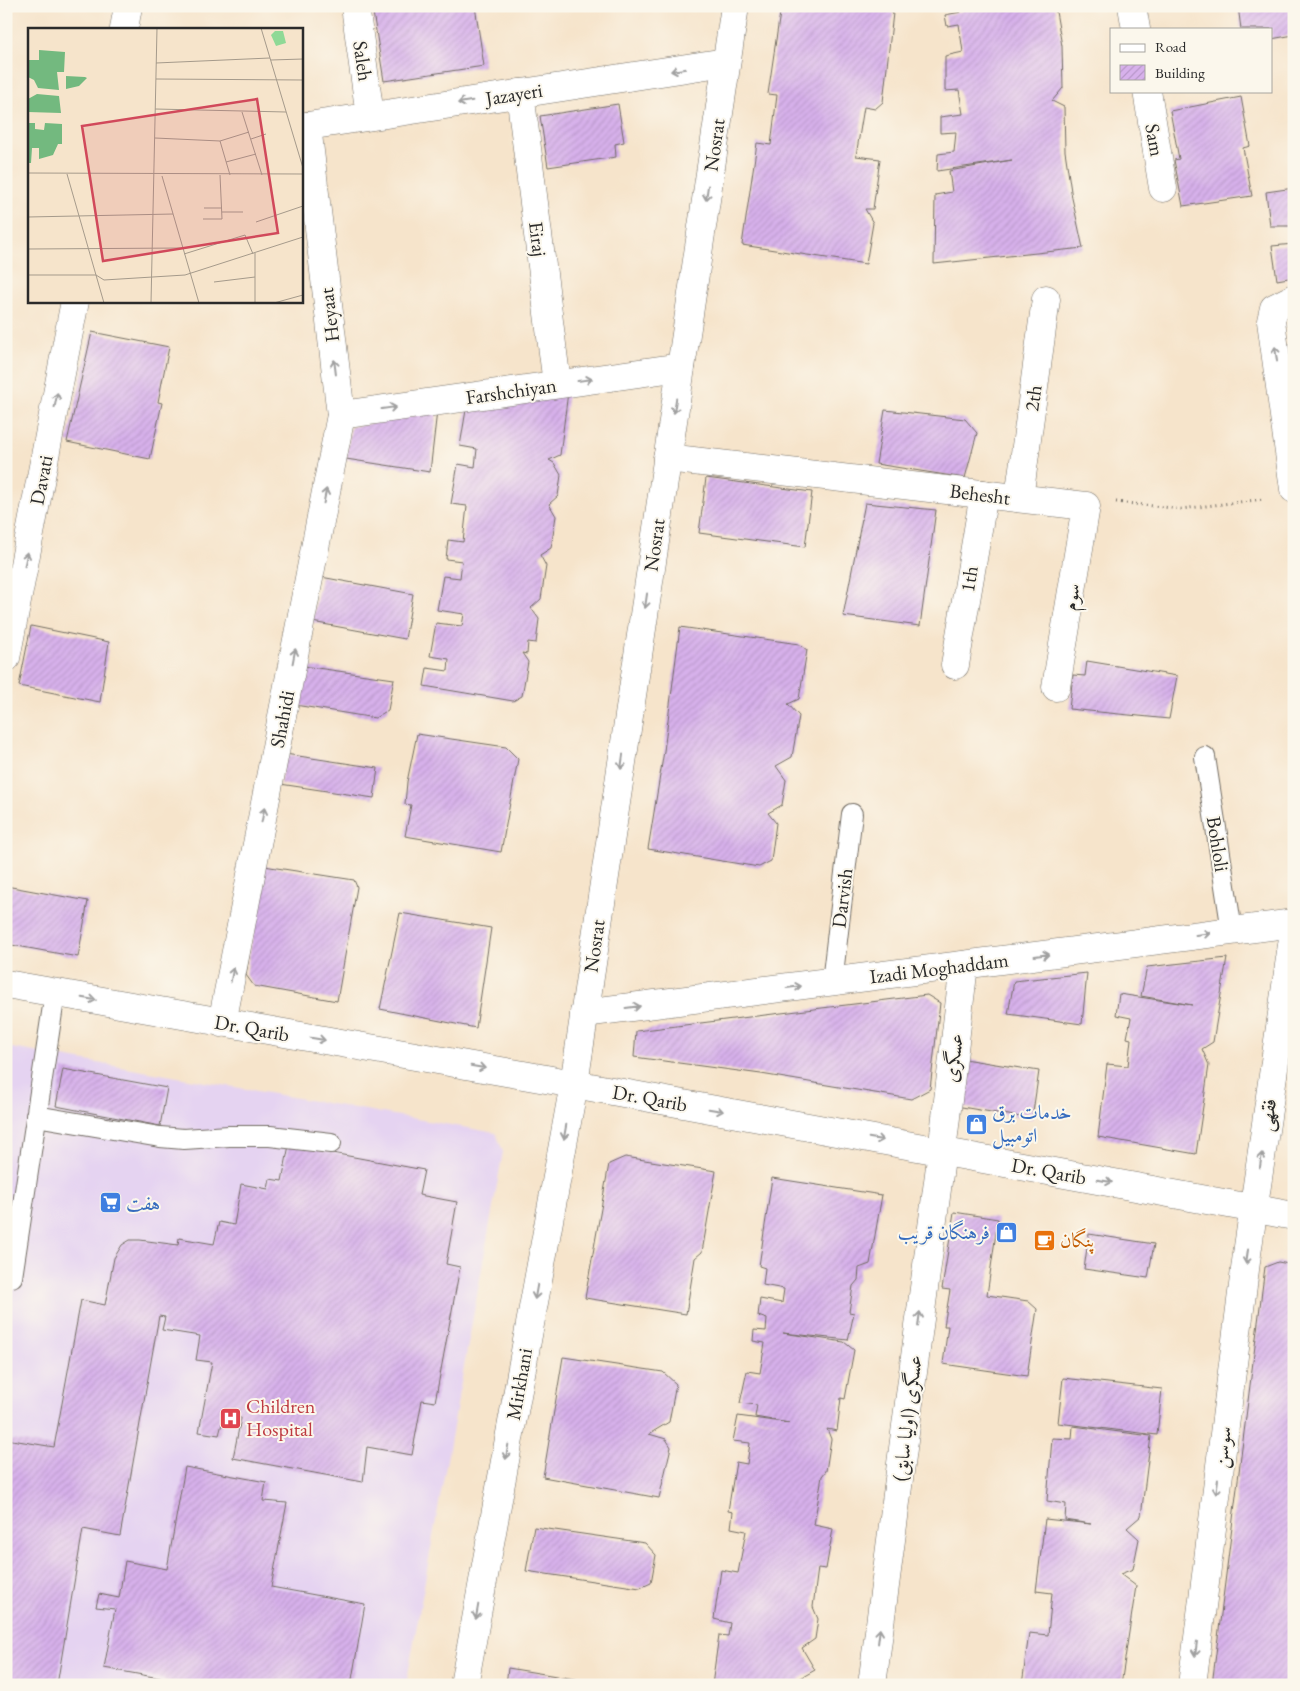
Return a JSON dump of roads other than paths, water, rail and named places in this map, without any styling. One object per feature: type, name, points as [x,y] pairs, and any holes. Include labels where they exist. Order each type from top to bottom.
[{"type":"street","points":[[124,28],[128,6]]},
{"type":"street","name":"Saleh","points":[[355,6],[370,116]]},
{"type":"street","name":"Nosrat","points":[[574,1084],[735,6]]},
{"type":"street","points":[[1132,6],[1136,28]]},
{"type":"street","name":"Jazayeri","points":[[304,126],[726,62]]},
{"type":"street","name":"Sam","points":[[1147,92],[1163,188]]},
{"type":"street","name":"Eiraj","points":[[520,93],[557,384]]},
{"type":"street","name":"Heyaat","points":[[304,126],[341,415]]},
{"type":"street","points":[[1294,298],[1274,308],[1271,321],[1294,489]]},
{"type":"street","name":"2th","points":[[1019,498],[1046,299]]},
{"type":"street","name":"Davati","points":[[6,658],[76,302]]},
{"type":"street","name":"Farshchiyan","points":[[341,415],[681,367]]},
{"type":"street","name":"Shahidi","points":[[222,1023],[341,415]]},
{"type":"street","name":"Behesht","points":[[667,458],[1086,506]]},
{"type":"street","name":"1th","points":[[955,665],[984,494]]},
{"type":"street","name":"سوم","points":[[1056,687],[1086,506]]},
{"type":"street","name":"Izadi Moghaddam","points":[[584,1014],[1294,923]]},
{"type":"street","name":"فقهی","points":[[1254,1209],[1294,931]]},
{"type":"street","name":"عسگری","points":[[942,1151],[964,965]]},
{"type":"street","name":"Dr. Qarib","points":[[6,984],[574,1084],[1294,1216]]},
{"type":"street","name":"Mirkhani","points":[[464,1685],[574,1084]]},
{"type":"street","name":"عسگری (اولیا سابق)","points":[[872,1685],[942,1151]]},
{"type":"street","name":"سوسن","points":[[1192,1685],[1254,1209]]},
{"type":"lane","name":"Bohloli","points":[[1205,757],[1232,931]]},
{"type":"lane","name":"Darvish","points":[[832,982],[852,814]]},
{"type":"lane","points":[[12,1278],[56,993]]},
{"type":"lane","points":[[36,1116],[160,1137],[184,1139],[270,1136],[331,1143]]},
{"type":"place","name":"خدمات برق اتومبیل","points":[[976,1124]]},
{"type":"place","name":"هفت","points":[[110,1203]]},
{"type":"place","name":"فرهنگان قریب","points":[[1006,1232]]},
{"type":"place","name":"پنگان","points":[[1044,1240]]},
{"type":"place","name":"Children Hospital","points":[[230,1418]]}]
